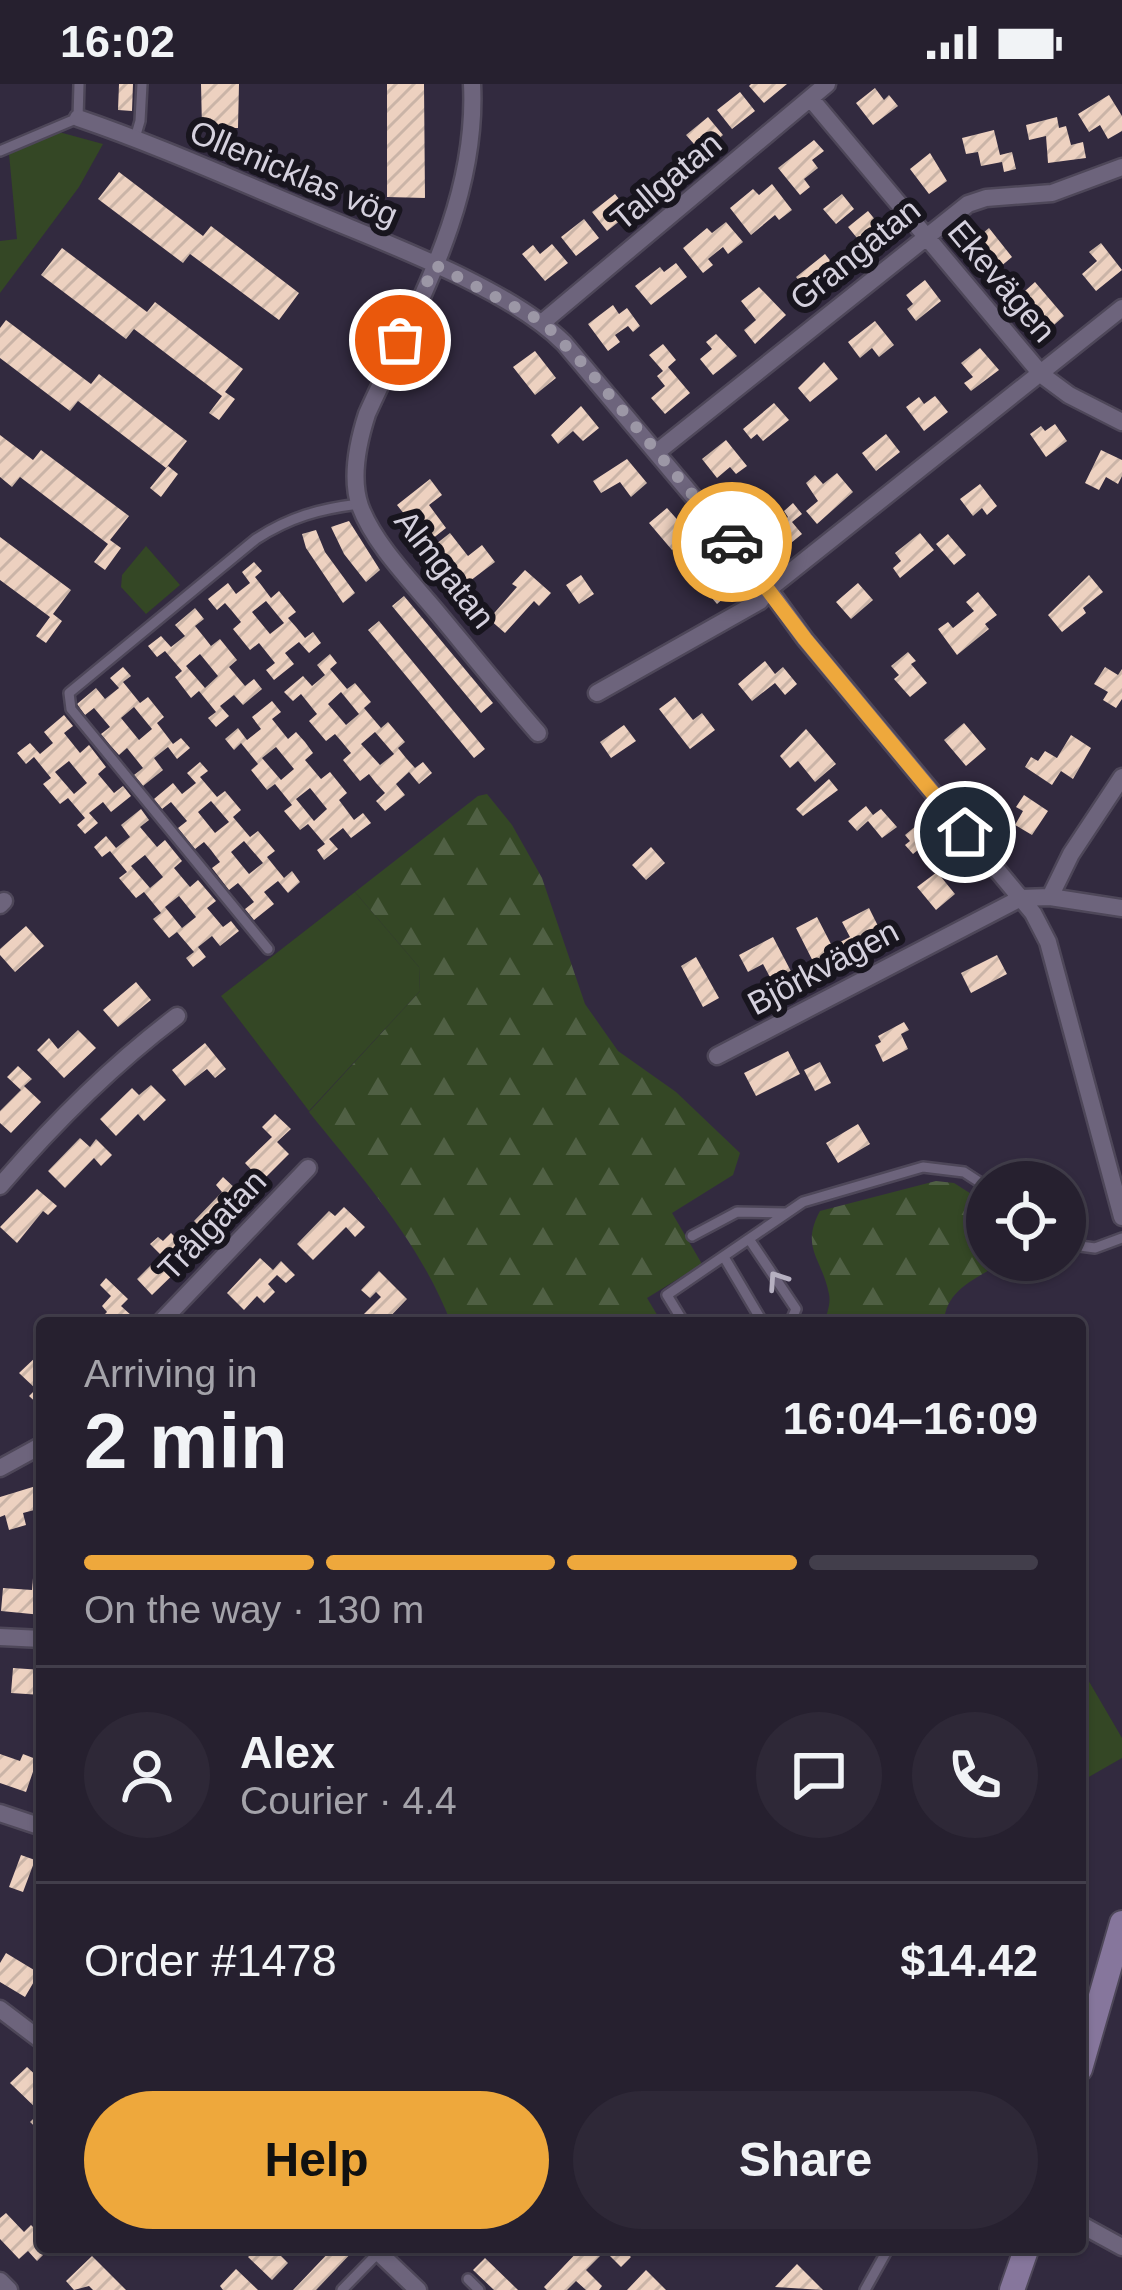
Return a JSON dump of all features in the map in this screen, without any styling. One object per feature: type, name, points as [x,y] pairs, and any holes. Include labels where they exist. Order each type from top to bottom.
[{"type":"street","name":"Almgatan","points":[[472,84],[471,155],[435,265],[359,438],[359,504],[416,587],[538,733]]},
{"type":"street","name":"Tallgatan","points":[[543,322],[827,84]]},
{"type":"street","name":"Ekevägen","points":[[811,99],[1042,375],[1122,422]]},
{"type":"street","name":"Ollenicklas vög","points":[[78,118],[435,265],[543,322],[587,368],[1021,898],[1048,942],[1122,1217]]},
{"type":"street","name":"Grangatan","points":[[657,452],[968,204],[986,198],[1052,193],[1122,167]]},
{"type":"street","points":[[597,693],[760,601],[1122,308]]},
{"type":"street","points":[[1050,897],[1071,854],[1122,777]]},
{"type":"street","points":[[1021,898],[1050,897],[1122,908]]},
{"type":"street","name":"Björkvägen","points":[[717,1056],[1021,898]]},
{"type":"street","points":[[0,1186],[98,1081],[177,1016]]},
{"type":"street","name":"Trålgatan","points":[[166,1317],[308,1168]]},
{"type":"street","points":[[0,1468],[36,1448]]},
{"type":"street","points":[[0,1637],[36,1640]]},
{"type":"street","points":[[0,1813],[36,1825]]},
{"type":"street","points":[[1086,2051],[1117,1960],[1122,1922]]},
{"type":"street","points":[[0,2009],[36,2036]]},
{"type":"street","points":[[1086,2227],[1122,2247]]},
{"type":"street","points":[[380,2253],[413,2288]]},
{"type":"street","points":[[1012,2290],[1025,2253]]},
{"type":"street","points":[[0,2281],[9,2290]]},
{"type":"lane","points":[[0,151],[78,118],[79,84]]},
{"type":"lane","points":[[136,138],[142,84]]},
{"type":"lane","points":[[360,324],[400,340]]},
{"type":"lane","points":[[268,949],[71,710],[69,693],[256,538],[318,509],[359,504]]},
{"type":"lane","points":[[680,1317],[667,1294],[803,1202],[923,1167],[966,1173]]},
{"type":"lane","points":[[692,1236],[737,1212],[786,1213]]},
{"type":"lane","points":[[1086,1247],[1122,1238]]},
{"type":"lane","points":[[749,1239],[796,1310],[793,1317]]},
{"type":"lane","points":[[724,1257],[759,1317]]},
{"type":"lane","points":[[342,2290],[374,2253]]},
{"type":"lane","points":[[865,2290],[886,2253]]},
{"type":"lane","points":[[468,2279],[479,2290]]},
{"type":"green space","points":[[59,132],[103,144],[79,187],[0,293],[0,241],[17,239],[9,154]]},
{"type":"green space","points":[[146,546],[180,585],[146,614],[121,587],[122,575]]},
{"type":"green space","points":[[487,794],[512,825],[542,878],[585,1004],[618,1051],[676,1092],[740,1153],[733,1175],[672,1213],[702,1264],[647,1298],[658,1317],[448,1317],[406,1238],[309,1112],[420,991],[419,967],[355,892],[478,796]]},
{"type":"green space","points":[[355,892],[419,967],[420,991],[309,1111],[221,996]]},
{"type":"green space","points":[[936,1181],[954,1183],[966,1191],[966,1281],[971,1281],[950,1301],[945,1317],[826,1317],[829,1294],[812,1244],[820,1211]]},
{"type":"green space","points":[[1086,1676],[1122,1738],[1122,1758],[1086,1779]]},
{"type":"building","points":[[119,84],[133,84],[132,111],[118,110]]},
{"type":"building","points":[[201,84],[239,84],[238,128],[202,128]]},
{"type":"building","points":[[387,84],[424,84],[425,198],[387,197]]},
{"type":"building","points":[[751,84],[787,84],[764,103]]},
{"type":"building","points":[[875,88],[884,100],[889,95],[898,106],[873,125],[856,103]]},
{"type":"building","points":[[740,92],[755,111],[732,129],[717,110]]},
{"type":"building","points":[[1109,95],[1122,116],[1122,131],[1108,139],[1100,125],[1089,132],[1078,114]]},
{"type":"building","points":[[708,117],[723,135],[702,153],[686,135]]},
{"type":"building","points":[[1057,117],[1059,128],[1066,126],[1071,145],[1083,142],[1086,158],[1048,163],[1046,136],[1029,140],[1026,125]]},
{"type":"building","points":[[994,130],[1000,155],[1012,152],[1016,169],[1004,172],[1002,162],[981,166],[978,152],[966,154],[962,138]]},
{"type":"building","points":[[814,140],[824,151],[812,160],[818,168],[804,179],[810,187],[800,195],[778,168]]},
{"type":"building","points":[[930,153],[947,181],[929,194],[910,169]]},
{"type":"building","points":[[119,172],[203,236],[211,226],[299,293],[279,320],[190,254],[183,263],[98,199]]},
{"type":"building","points":[[772,184],[792,210],[779,220],[775,215],[751,235],[730,208],[753,189],[759,195]]},
{"type":"building","points":[[615,194],[630,213],[607,231],[592,212]]},
{"type":"building","points":[[842,194],[854,209],[836,224],[823,209]]},
{"type":"building","points":[[868,211],[886,233],[866,249],[848,227]]},
{"type":"building","points":[[584,219],[599,238],[576,256],[561,237]]},
{"type":"building","points":[[726,222],[743,242],[728,254],[723,247],[708,259],[713,265],[703,273],[683,248],[707,228],[712,233]]},
{"type":"building","points":[[989,228],[1012,257],[994,272],[970,244]]},
{"type":"building","points":[[1101,243],[1122,270],[1096,291],[1082,274],[1097,261],[1089,252]]},
{"type":"building","points":[[552,244],[568,263],[545,281],[522,254],[533,245],[540,254]]},
{"type":"building","points":[[62,248],[147,312],[155,302],[243,369],[225,392],[235,399],[219,420],[209,413],[222,396],[134,329],[126,339],[41,275]]},
{"type":"building","points":[[825,254],[839,272],[810,295],[796,277]]},
{"type":"building","points":[[676,263],[687,277],[651,305],[635,286],[660,267],[664,272]]},
{"type":"building","points":[[925,280],[941,301],[916,321],[907,309],[913,304],[906,295]]},
{"type":"building","points":[[1035,282],[1064,316],[1045,333],[1016,299]]},
{"type":"building","points":[[759,287],[786,315],[755,344],[744,330],[756,320],[741,301]]},
{"type":"building","points":[[613,305],[619,314],[627,308],[640,326],[633,332],[628,326],[615,335],[620,342],[608,351],[588,324]]},
{"type":"building","points":[[6,320],[91,384],[99,374],[187,441],[166,468],[78,401],[70,411],[0,358],[0,328]]},
{"type":"building","points":[[875,321],[894,345],[879,357],[872,348],[860,358],[848,342]]},
{"type":"building","points":[[716,334],[737,356],[713,375],[700,359],[712,349],[706,342]]},
{"type":"building","points":[[663,344],[676,360],[668,367],[690,393],[665,414],[651,398],[665,386],[657,376],[663,371],[649,355]]},
{"type":"building","points":[[980,348],[999,370],[971,391],[964,383],[973,377],[961,363]]},
{"type":"building","points":[[535,351],[556,378],[535,395],[513,367]]},
{"type":"building","points":[[824,362],[838,379],[810,402],[798,388]]},
{"type":"building","points":[[935,396],[948,412],[924,431],[906,407],[919,397],[924,404]]},
{"type":"building","points":[[774,403],[789,420],[763,441],[757,434],[751,439],[743,429]]},
{"type":"building","points":[[581,406],[599,428],[583,441],[573,431],[558,444],[551,435]]},
{"type":"building","points":[[1055,424],[1067,441],[1046,457],[1030,434]]},
{"type":"building","points":[[886,434],[900,452],[876,471],[862,453]]},
{"type":"building","points":[[0,435],[33,460],[41,450],[129,516],[110,540],[121,548],[105,570],[94,562],[108,544],[20,477],[12,487],[0,477]]},
{"type":"building","points":[[726,440],[747,466],[736,474],[730,467],[717,478],[702,459]]},
{"type":"building","points":[[1101,450],[1122,460],[1122,476],[1118,484],[1106,477],[1099,490],[1085,483]]},
{"type":"building","points":[[627,459],[647,483],[631,497],[620,482],[601,493],[593,481]]},
{"type":"building","points":[[168,466],[178,474],[161,497],[150,488]]},
{"type":"building","points":[[837,473],[853,492],[817,524],[806,511],[818,501],[806,483],[815,475],[823,484]]},
{"type":"building","points":[[430,479],[442,495],[429,505],[446,528],[427,543],[397,505]]},
{"type":"building","points":[[980,484],[997,506],[987,515],[982,508],[973,516],[960,499]]},
{"type":"building","points":[[793,503],[802,514],[792,522],[802,534],[775,556],[766,535],[788,517],[784,511]]},
{"type":"building","points":[[667,508],[690,534],[672,550],[649,523]]},
{"type":"building","points":[[349,521],[380,570],[366,582],[331,527]]},
{"type":"building","points":[[316,530],[325,552],[355,593],[343,603],[306,548],[302,534]]},
{"type":"building","points":[[450,533],[468,556],[482,545],[495,562],[462,587],[431,548]]},
{"type":"building","points":[[920,533],[934,550],[900,578],[893,568],[901,561],[895,553]]},
{"type":"building","points":[[948,534],[966,555],[954,565],[936,544]]},
{"type":"building","points":[[0,537],[71,590],[53,614],[62,621],[46,643],[36,636],[50,617],[0,580]]},
{"type":"building","points":[[254,562],[262,571],[255,577],[271,598],[279,591],[296,612],[288,618],[305,638],[313,632],[321,643],[309,653],[299,642],[285,653],[294,664],[274,680],[266,670],[275,663],[259,643],[250,650],[233,629],[241,622],[232,611],[225,603],[217,610],[208,599],[228,583],[236,594],[250,583],[242,572]],"holes":[[[266,601],[284,623],[270,634],[252,612]]]},
{"type":"building","points":[[712,564],[733,590],[717,604],[695,578]]},
{"type":"building","points":[[525,570],[551,593],[539,606],[534,601],[505,633],[489,619],[517,587],[512,584]]},
{"type":"building","points":[[581,575],[594,594],[579,604],[566,585]]},
{"type":"building","points":[[1089,575],[1103,592],[1062,632],[1048,615]]},
{"type":"building","points":[[858,583],[873,600],[851,619],[836,602]]},
{"type":"building","points":[[978,592],[997,615],[985,624],[989,629],[957,655],[938,629],[948,622],[953,628],[974,611],[966,602]]},
{"type":"building","points":[[404,596],[493,703],[481,713],[392,606]]},
{"type":"building","points":[[195,608],[204,619],[195,626],[211,646],[220,639],[237,660],[229,667],[245,686],[254,679],[262,689],[243,705],[234,695],[220,706],[229,716],[216,727],[208,718],[216,712],[199,691],[191,698],[175,677],[182,671],[165,651],[157,657],[148,646],[161,636],[171,647],[185,636],[175,625]],"holes":[[[200,654],[218,676],[205,688],[186,666]]]},
{"type":"building","points":[[379,621],[485,749],[474,758],[368,630]]},
{"type":"building","points":[[908,652],[916,661],[911,664],[927,683],[910,697],[894,679],[899,675],[891,666]]},
{"type":"building","points":[[330,654],[337,663],[330,669],[347,689],[355,683],[371,702],[364,708],[381,728],[388,722],[405,742],[398,748],[406,758],[415,768],[423,762],[432,773],[419,784],[409,772],[396,784],[405,795],[385,811],[376,801],[385,793],[369,774],[360,781],[343,760],[351,753],[342,742],[335,734],[326,741],[309,721],[317,714],[301,694],[293,701],[284,692],[303,676],[312,686],[325,675],[317,665]],"holes":[[[341,692],[359,714],[346,725],[328,704]],[[375,732],[394,754],[380,765],[361,744]]]},
{"type":"building","points":[[765,661],[775,674],[783,667],[797,684],[785,695],[775,683],[752,701],[738,684]]},
{"type":"building","points":[[123,667],[131,676],[123,682],[140,703],[148,697],[164,717],[157,723],[173,744],[181,738],[190,748],[177,759],[168,747],[154,758],[163,770],[143,786],[134,775],[143,768],[127,748],[119,755],[101,734],[110,727],[94,708],[85,715],[77,704],[96,688],[105,699],[119,688],[110,678]],"holes":[[[134,707],[152,729],[139,740],[121,718]]]},
{"type":"building","points":[[1105,667],[1118,675],[1122,669],[1122,699],[1116,708],[1103,700],[1108,692],[1094,684]]},
{"type":"building","points":[[675,697],[693,720],[702,713],[715,730],[690,749],[659,709]]},
{"type":"building","points":[[272,701],[281,712],[272,719],[288,739],[296,732],[313,753],[305,760],[321,779],[330,772],[347,793],[339,800],[354,820],[363,813],[371,823],[351,838],[343,828],[329,839],[338,849],[324,860],[317,850],[325,844],[308,824],[300,830],[284,811],[292,805],[275,784],[267,790],[251,770],[258,764],[241,743],[234,750],[225,739],[238,728],[247,740],[261,729],[252,717]],"holes":[[[276,747],[294,769],[281,780],[262,758]],[[310,788],[327,809],[314,821],[296,799]]]},
{"type":"building","points":[[64,715],[73,726],[64,733],[80,753],[89,745],[106,767],[98,774],[114,793],[123,786],[131,796],[111,812],[103,802],[89,813],[98,823],[85,834],[77,825],[85,818],[68,798],[60,804],[43,784],[51,778],[34,757],[26,764],[17,753],[30,743],[40,754],[53,743],[44,732]],"holes":[[[69,761],[87,783],[74,794],[55,772]]]},
{"type":"building","points":[[964,723],[986,749],[966,766],[944,740]]},
{"type":"building","points":[[624,725],[636,741],[611,758],[600,742]]},
{"type":"building","points":[[806,729],[836,764],[815,782],[798,761],[790,768],[780,756]]},
{"type":"building","points":[[1071,735],[1091,748],[1073,779],[1061,771],[1052,785],[1025,767],[1031,757],[1038,761],[1045,751],[1057,758]]},
{"type":"building","points":[[200,762],[208,771],[200,777],[217,797],[225,791],[241,810],[233,817],[250,837],[258,831],[275,851],[267,857],[284,878],[292,871],[300,882],[288,893],[278,881],[264,892],[274,904],[254,920],[245,909],[254,902],[245,891],[238,883],[229,890],[212,868],[220,862],[211,850],[204,842],[195,849],[178,828],[187,821],[171,802],[162,809],[154,799],[173,783],[182,794],[196,783],[187,773]],"holes":[[[211,801],[229,822],[215,833],[198,812]],[[244,841],[263,863],[249,874],[231,852]]]},
{"type":"building","points":[[829,779],[838,790],[803,816],[796,809]]},
{"type":"building","points":[[1024,795],[1048,811],[1032,835],[1015,825],[1023,811],[1016,807]]},
{"type":"building","points":[[866,806],[873,815],[881,809],[897,827],[882,838],[868,821],[857,831],[848,821]]},
{"type":"building","points":[[141,809],[149,820],[140,827],[157,847],[165,840],[182,861],[174,868],[190,887],[198,880],[216,901],[207,908],[223,927],[231,921],[239,931],[220,946],[212,936],[198,947],[206,957],[193,967],[186,958],[194,952],[177,932],[169,938],[153,919],[161,913],[144,892],[136,898],[119,878],[127,872],[110,851],[102,857],[94,847],[106,836],[116,848],[130,837],[121,825]],"holes":[[[145,855],[163,877],[150,888],[131,866]],[[179,896],[196,917],[182,928],[165,907]]]},
{"type":"building","points":[[917,825],[930,840],[913,854],[905,845],[910,841],[905,835]]},
{"type":"building","points":[[651,847],[665,863],[646,880],[632,865]]},
{"type":"building","points":[[937,872],[955,894],[936,910],[917,887]]},
{"type":"building","points":[[869,908],[883,936],[858,948],[863,957],[822,979],[796,928],[817,917],[832,946],[850,937],[842,922]]},
{"type":"building","points":[[26,926],[44,946],[15,972],[0,949]]},
{"type":"building","points":[[773,937],[794,977],[786,981],[791,991],[768,1003],[759,988],[772,981],[763,964],[748,972],[739,955]]},
{"type":"building","points":[[997,955],[1007,974],[971,993],[961,973]]},
{"type":"building","points":[[696,957],[719,998],[703,1007],[681,966]]},
{"type":"building","points":[[136,982],[151,1000],[118,1027],[103,1010]]},
{"type":"building","points":[[904,1022],[909,1030],[901,1034],[908,1049],[883,1062],[875,1045],[881,1042],[878,1036]]},
{"type":"building","points":[[78,1030],[96,1048],[64,1078],[37,1050],[49,1038],[58,1049]]},
{"type":"building","points":[[205,1043],[226,1069],[215,1078],[207,1069],[185,1086],[172,1070]]},
{"type":"building","points":[[788,1051],[800,1074],[756,1096],[744,1073]]},
{"type":"building","points":[[820,1062],[831,1083],[815,1091],[804,1070]]},
{"type":"building","points":[[18,1066],[32,1079],[24,1086],[41,1102],[11,1133],[0,1123],[0,1111],[21,1090],[7,1077]]},
{"type":"building","points":[[151,1085],[166,1100],[144,1121],[138,1114],[116,1136],[100,1119],[132,1088],[139,1095]]},
{"type":"building","points":[[275,1114],[291,1129],[277,1142],[289,1154],[262,1181],[245,1163],[272,1137],[262,1127]]},
{"type":"building","points":[[858,1124],[870,1144],[838,1163],[826,1143]]},
{"type":"building","points":[[80,1138],[90,1147],[96,1139],[112,1155],[101,1166],[94,1158],[65,1188],[48,1171]]},
{"type":"building","points":[[223,1177],[237,1190],[229,1198],[237,1206],[209,1236],[194,1221],[222,1192],[216,1185]]},
{"type":"building","points":[[37,1189],[57,1206],[48,1215],[43,1211],[17,1243],[0,1227]]},
{"type":"building","points":[[344,1207],[365,1227],[355,1237],[346,1227],[313,1260],[297,1244],[329,1211],[335,1216]]},
{"type":"building","points":[[171,1233],[184,1246],[175,1254],[185,1263],[152,1295],[137,1279],[161,1255],[150,1244]]},
{"type":"building","points":[[260,1258],[273,1270],[281,1261],[295,1275],[286,1283],[277,1275],[268,1284],[275,1292],[264,1303],[257,1296],[244,1310],[227,1293]]},
{"type":"building","points":[[379,1271],[407,1299],[390,1317],[361,1317],[381,1297],[376,1292],[370,1298],[361,1290]]},
{"type":"building","points":[[106,1278],[128,1299],[121,1306],[131,1317],[102,1317],[107,1312],[102,1306],[111,1296],[100,1285]]},
{"type":"building","points":[[36,1357],[36,1389],[19,1373]]},
{"type":"building","points":[[36,1486],[36,1510],[23,1513],[26,1525],[9,1530],[5,1515],[0,1517],[0,1497]]},
{"type":"building","points":[[36,1566],[36,1614],[1,1611],[3,1588],[32,1590]]},
{"type":"building","points":[[13,1668],[36,1670],[36,1695],[11,1693]]},
{"type":"building","points":[[0,1754],[20,1761],[23,1754],[36,1759],[26,1792],[0,1783]]},
{"type":"building","points":[[21,1855],[35,1860],[23,1892],[9,1887]]},
{"type":"building","points":[[6,1953],[36,1971],[25,1997],[0,1982],[0,1963]]},
{"type":"building","points":[[27,2067],[36,2075],[36,2108],[10,2083]]},
{"type":"building","points":[[6,2213],[24,2232],[31,2225],[36,2230],[36,2253],[45,2253],[37,2261],[28,2251],[19,2259],[0,2239],[0,2218]]},
{"type":"building","points":[[278,2253],[288,2263],[272,2280],[248,2257]]},
{"type":"building","points":[[328,2253],[351,2253],[316,2290],[293,2290]]},
{"type":"building","points":[[576,2253],[603,2253],[586,2270],[602,2286],[599,2290],[586,2290],[576,2281],[567,2290],[544,2287]]},
{"type":"building","points":[[607,2253],[631,2257],[621,2267]]},
{"type":"building","points":[[92,2256],[126,2290],[89,2286],[74,2290],[66,2281]]},
{"type":"building","points":[[485,2258],[518,2290],[494,2290],[473,2270]]},
{"type":"building","points":[[797,2264],[823,2290],[775,2287]]},
{"type":"building","points":[[236,2269],[258,2290],[223,2290],[220,2286]]},
{"type":"building","points":[[646,2270],[666,2290],[627,2290]]},
{"type":"way so far","points":[[400,340],[435,265],[543,322],[732,542]]},
{"type":"route","points":[[732,542],[805,639],[965,832]]}]
